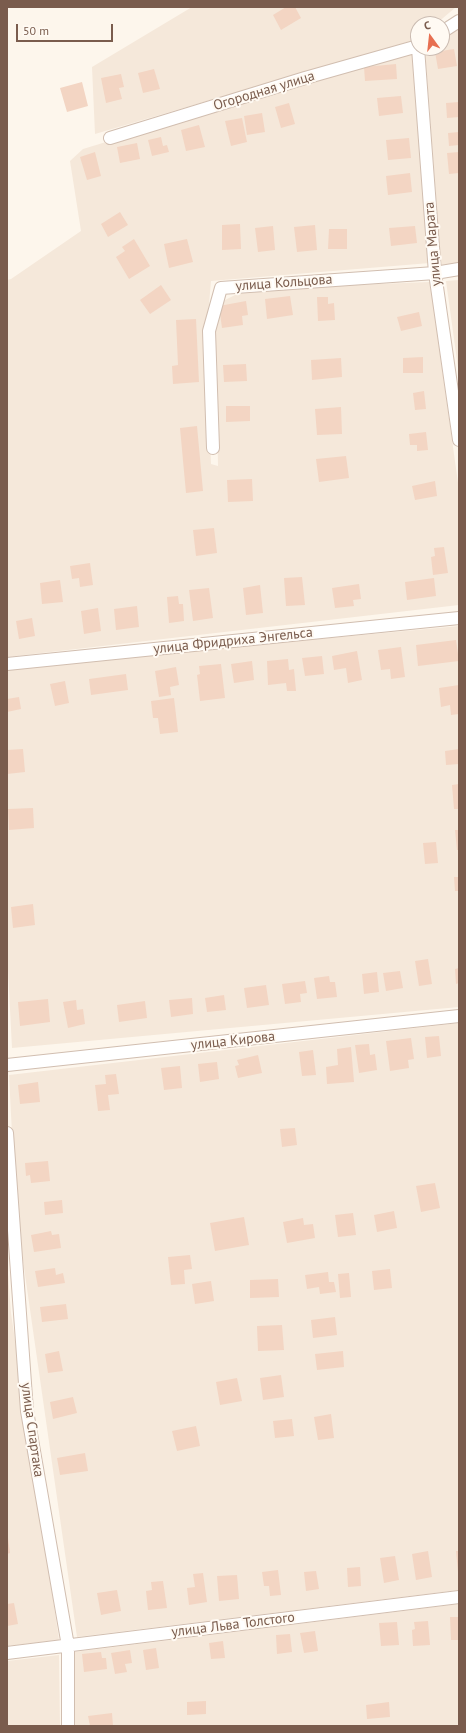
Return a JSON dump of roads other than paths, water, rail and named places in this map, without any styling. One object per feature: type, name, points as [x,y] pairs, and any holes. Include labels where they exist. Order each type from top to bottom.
[{"type":"street","points":[[450,27],[459,21]]},
{"type":"street","name":"Огородная улица","points":[[110,138],[305,78],[410,49]]},
{"type":"street","name":"улица Марата","points":[[419,56],[435,272],[459,440]]},
{"type":"street","name":"улица Кольцова","points":[[213,448],[209,331],[221,288],[459,269]]},
{"type":"street","name":"улица Фридриха Энгельса","points":[[7,664],[459,618]]},
{"type":"street","name":"улица Кирова","points":[[7,1065],[459,1016]]},
{"type":"street","name":"улица Спартака","points":[[7,1133],[27,1411],[68,1646],[68,1726]]},
{"type":"street","name":"улица Льва Толстого","points":[[7,1653],[459,1597]]}]
